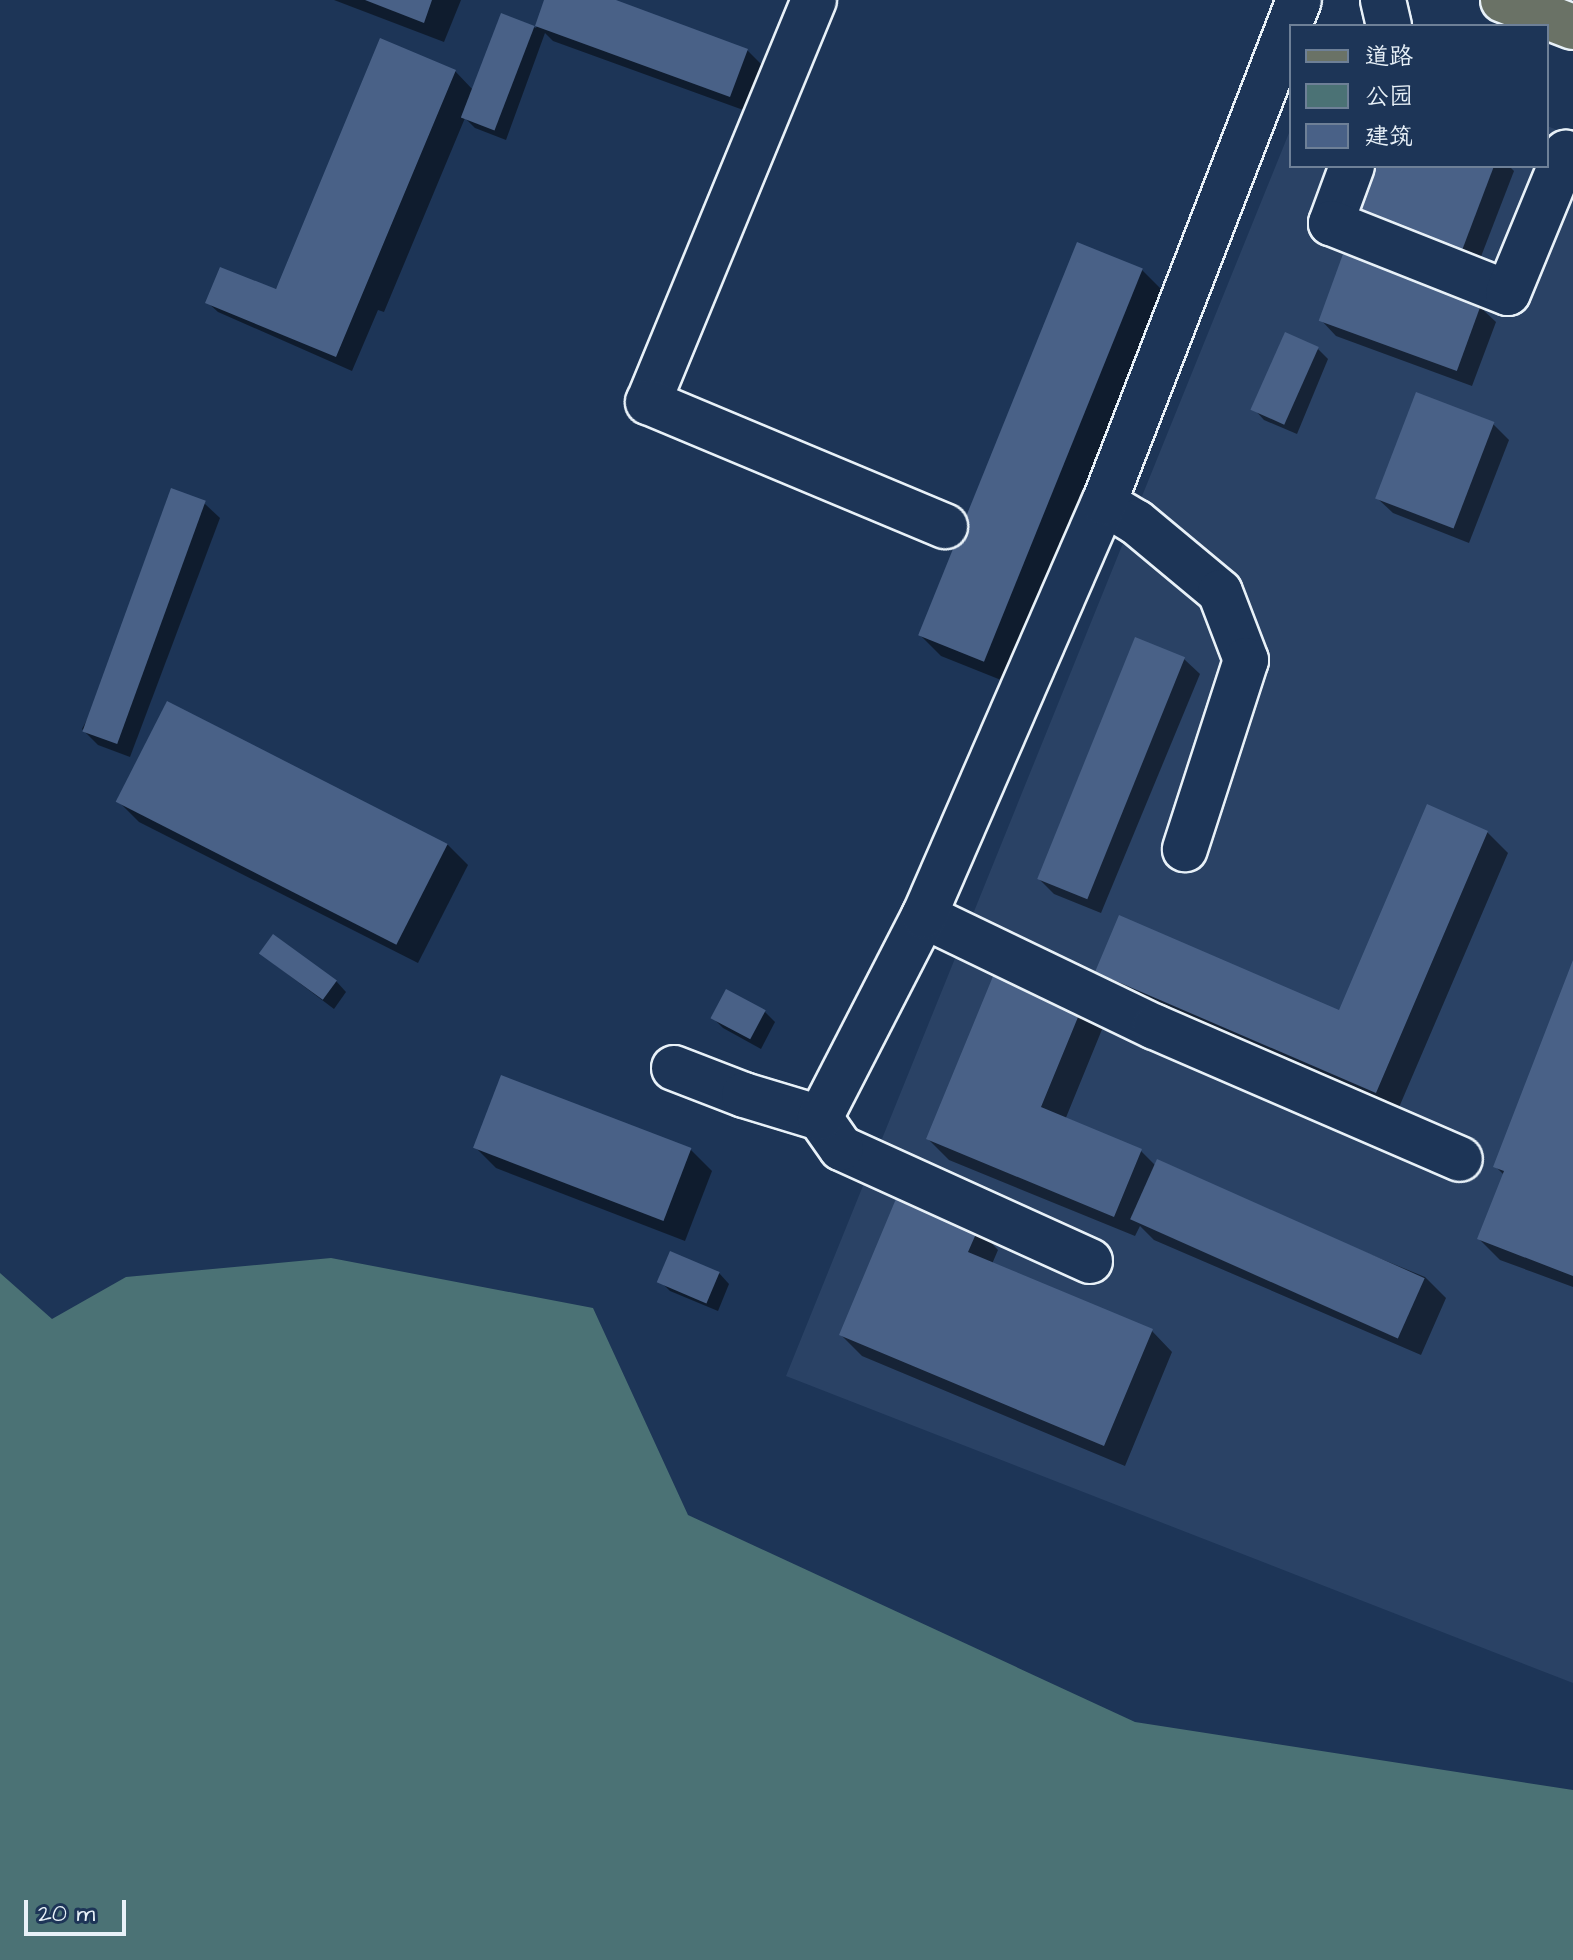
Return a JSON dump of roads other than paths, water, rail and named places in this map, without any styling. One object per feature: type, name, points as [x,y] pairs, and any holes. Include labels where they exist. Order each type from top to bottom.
[{"type":"main road","points":[[1503,0],[1573,27]]},
{"type":"lane","points":[[814,0],[648,402],[945,526]]},
{"type":"lane","points":[[1290,24],[1299,0]]},
{"type":"lane","points":[[1383,0],[1389,24]]},
{"type":"lane","points":[[820,1118],[924,916],[1104,503],[1289,26]]},
{"type":"lane","points":[[1351,168],[1331,223],[1508,293],[1562,149]]},
{"type":"lane","points":[[1104,503],[1136,522],[1220,592],[1246,660],[1185,849]]},
{"type":"lane","points":[[924,916],[1155,1027],[1460,1159]]},
{"type":"lane","points":[[674,1068],[744,1095],[820,1118],[841,1148],[1090,1261]]}]
